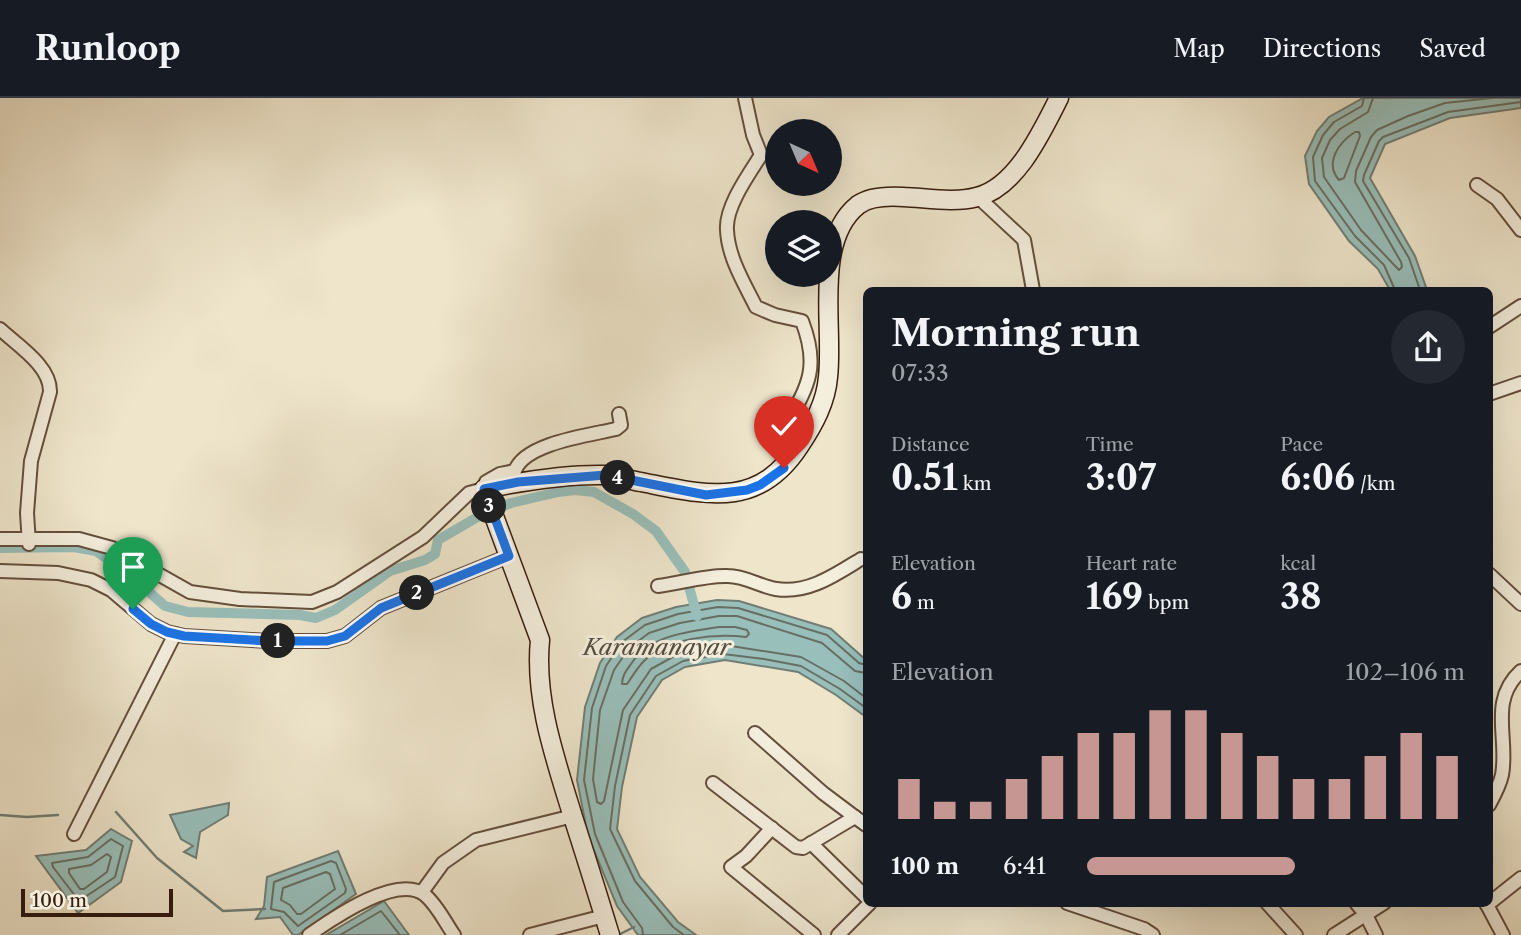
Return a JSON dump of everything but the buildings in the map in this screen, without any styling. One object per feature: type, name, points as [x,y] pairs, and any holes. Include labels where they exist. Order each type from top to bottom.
[{"type":"main road","points":[[610,935],[573,816],[543,704],[538,654],[540,640],[484,489],[518,482],[606,475],[706,495],[747,490],[760,485],[784,468],[822,407],[828,378],[828,283],[835,243],[845,219],[860,203],[886,196],[941,199],[978,197],[1009,179],[1038,140],[1059,98]]},
{"type":"street","points":[[744,98],[761,155],[733,203],[726,228],[735,265],[756,307],[775,315],[802,321],[810,342],[812,368],[803,396],[785,427],[785,432],[802,441]]},
{"type":"street","points":[[1476,186],[1497,199],[1521,230]]},
{"type":"street","points":[[978,197],[1024,240],[1032,287]]},
{"type":"street","points":[[1493,324],[1521,306]]},
{"type":"street","points":[[0,329],[42,369],[50,384],[30,461],[27,513],[29,542]]},
{"type":"street","points":[[1493,393],[1521,383]]},
{"type":"street","points":[[0,539],[29,542],[79,539],[112,548],[190,592],[240,599],[312,602],[337,592],[423,537],[469,493],[484,489],[486,482],[500,474],[515,471],[517,466],[546,446],[616,429],[621,425],[619,414]]},
{"type":"street","points":[[0,572],[58,573],[91,580],[111,590],[151,624],[175,634],[269,641],[327,641],[345,636],[381,608],[509,556]]},
{"type":"street","points":[[658,586],[739,576],[775,589],[802,589],[832,578],[861,559]]},
{"type":"street","points":[[1493,579],[1521,604]]},
{"type":"street","points":[[74,834],[175,634]]},
{"type":"street","points":[[1493,796],[1502,775],[1501,704],[1518,674]]},
{"type":"street","points":[[755,733],[823,793],[863,823]]},
{"type":"street","points":[[713,783],[796,847],[803,848],[855,817]]},
{"type":"street","points":[[422,892],[443,863],[476,840],[573,816]]},
{"type":"street","points":[[772,828],[746,856],[726,870],[814,935]]},
{"type":"street","points":[[811,842],[863,894]]},
{"type":"street","points":[[1493,899],[1521,878]]},
{"type":"street","points":[[309,935],[352,906],[387,892],[408,890],[422,892],[454,935]]},
{"type":"street","points":[[838,935],[866,907]]},
{"type":"street","points":[[1079,907],[1144,929],[1153,935]]},
{"type":"street","points":[[1271,907],[1296,935]]},
{"type":"street","points":[[1359,907],[1376,935]]},
{"type":"street","points":[[1334,935],[1378,907]]},
{"type":"street","points":[[1489,907],[1503,935]]},
{"type":"street","points":[[530,935],[604,916]]},
{"type":"water","points":[[1363,98],[1521,98],[1521,108],[1450,118],[1385,144],[1370,178],[1415,256],[1426,287],[1388,287],[1378,269],[1349,241],[1309,184],[1305,156],[1317,131],[1329,117]]},
{"type":"water","name":"Karamanayar","points":[[717,600],[739,601],[831,629],[863,657],[863,715],[798,672],[725,660],[685,667],[662,680],[637,717],[622,787],[617,829],[640,877],[678,922],[696,935],[638,935],[617,906],[588,836],[577,780],[585,707],[600,663],[617,637],[642,618],[676,607]]},
{"type":"water","points":[[229,803],[228,815],[200,832],[196,858],[184,852],[193,846],[181,839],[170,815]]},
{"type":"water","points":[[111,829],[132,841],[121,882],[78,913],[36,856],[86,850]]},
{"type":"water","points":[[338,851],[356,894],[298,935],[293,935],[280,917],[256,919],[264,906],[267,877]]},
{"type":"water","points":[[384,901],[409,935],[326,935]]},
{"type":"waterway","points":[[0,548],[74,547],[96,551],[124,570],[165,606],[188,612],[300,615],[316,618],[335,610],[390,571],[435,554],[438,540],[481,515],[511,503],[575,490],[594,492],[633,514],[656,531],[685,572],[697,616]]},
{"type":"waterway","points":[[116,812],[157,858],[223,911],[265,909]]},
{"type":"waterway","points":[[0,815],[58,815]]},
{"type":"waterway","points":[[618,935],[634,927]]},
{"type":"route","points":[[133,609],[151,624],[184,636],[327,641],[345,636],[381,608],[398,600],[509,556],[484,489],[518,482],[606,475],[706,495],[747,490],[760,485],[784,468]]}]
